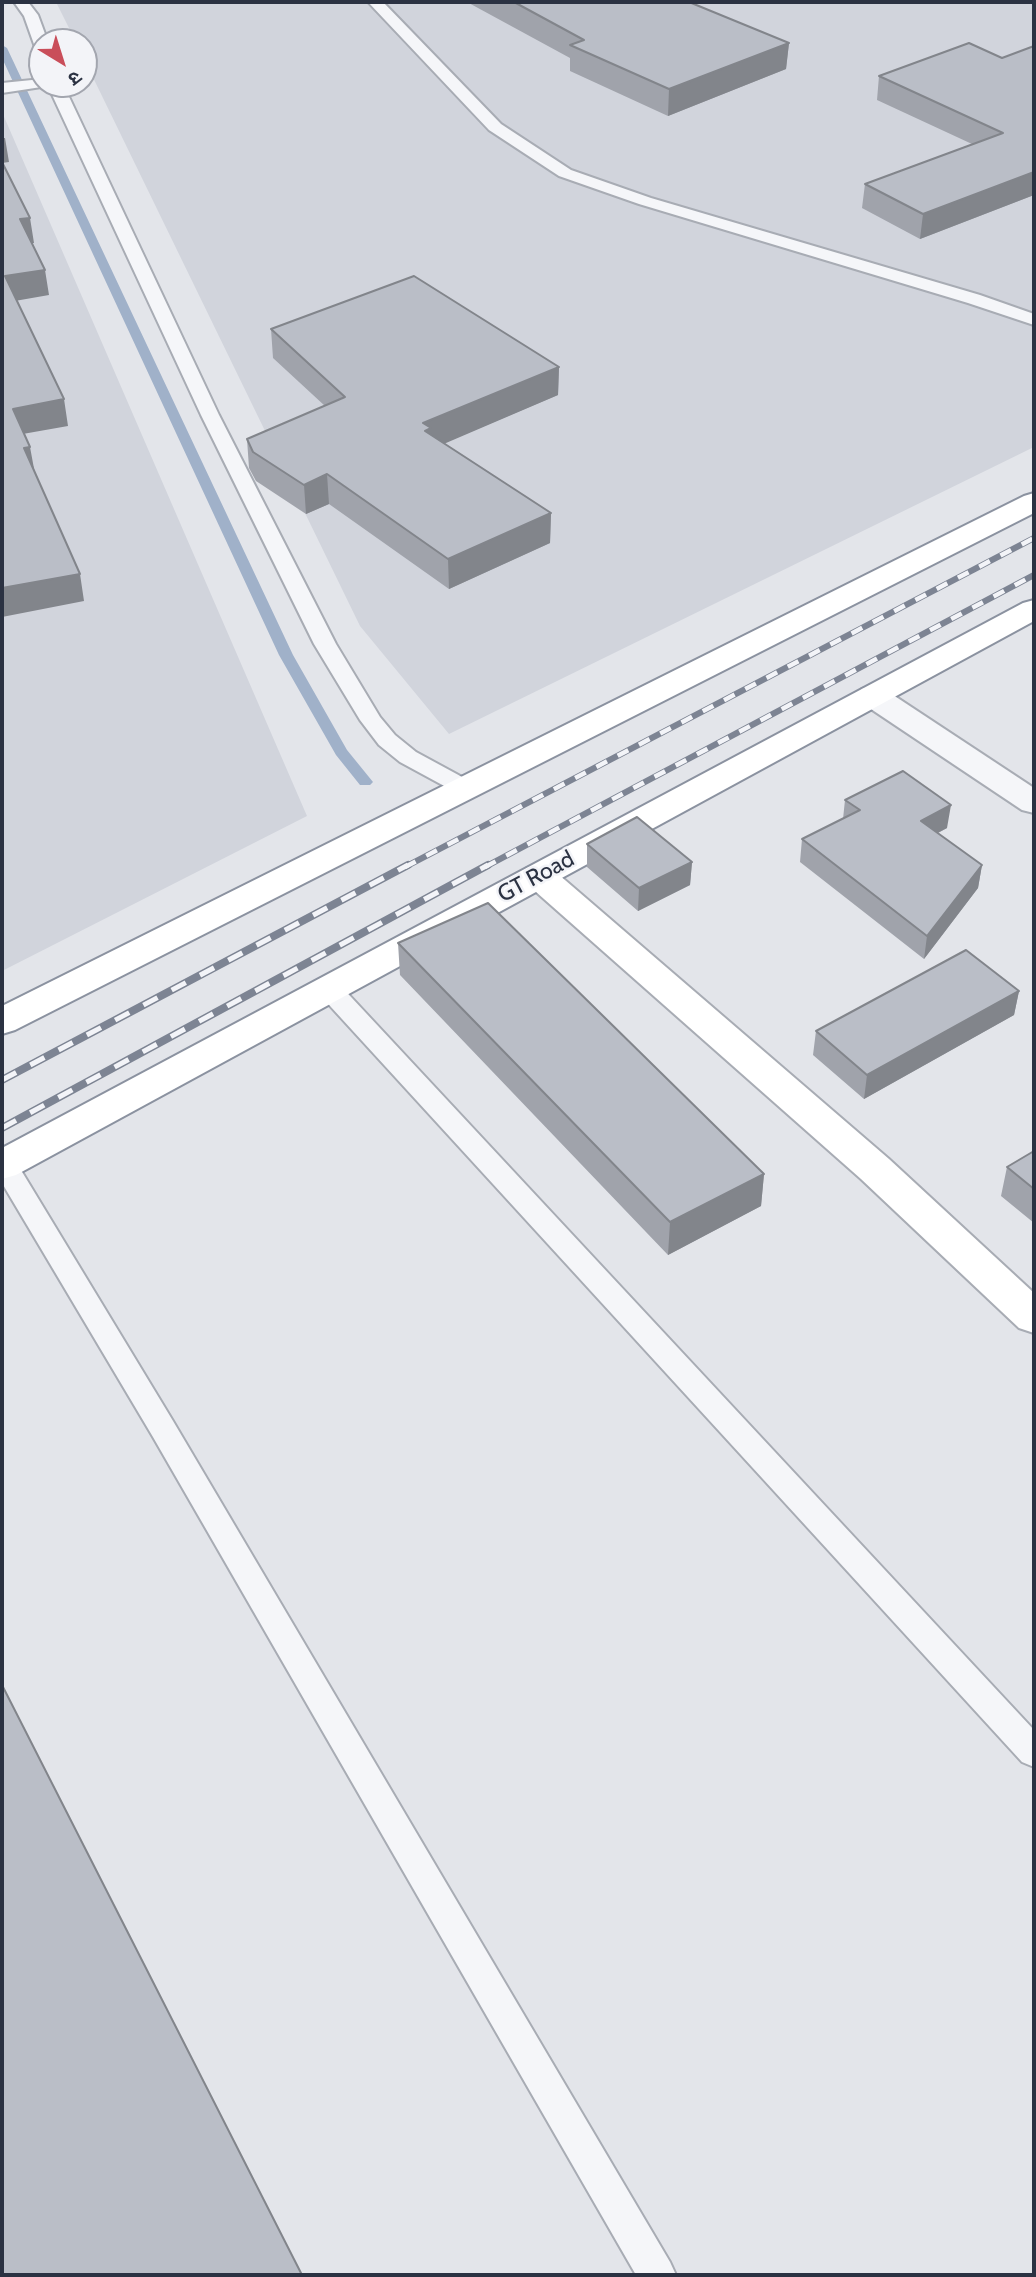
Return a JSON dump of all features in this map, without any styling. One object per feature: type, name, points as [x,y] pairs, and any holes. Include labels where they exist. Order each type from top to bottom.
[{"type":"main road","points":[[2,1021],[1034,502]]},
{"type":"main road","name":"GT Road","points":[[3,1164],[1034,609]]},
{"type":"main road","points":[[539,876],[875,1169],[1034,1317]]},
{"type":"street","points":[[873,696],[1034,803]]},
{"type":"lane","points":[[21,2],[31,15],[35,28]]},
{"type":"lane","points":[[375,2],[495,128],[565,173],[645,201],[961,295],[1034,320]]},
{"type":"lane","points":[[2,89],[28,86]]},
{"type":"lane","points":[[53,98],[325,644],[371,720],[387,740],[408,757],[467,789]]},
{"type":"lane","points":[[329,989],[1034,1752]]},
{"type":"lane","points":[[3,1164],[177,1453],[657,2275]]},
{"type":"shaded area","points":[[56,2],[1034,2],[1034,447],[449,734],[360,626],[98,88],[98,28],[69,28]]},
{"type":"shaded area","points":[[2,112],[307,816],[2,971]]},
{"type":"building","points":[[514,2],[689,2],[789,43],[669,89],[570,45],[584,40]]},
{"type":"building","points":[[969,43],[1002,58],[1034,46],[1034,172],[923,214],[865,184],[1003,133],[879,76]]},
{"type":"building","points":[[2,162],[30,218],[20,219],[45,270],[5,276],[64,399],[13,409],[30,447],[24,448],[80,574],[2,588]]},
{"type":"building","points":[[414,276],[559,367],[423,423],[431,428],[425,431],[551,513],[448,559],[327,474],[304,485],[253,452],[247,439],[345,397],[271,329]]},
{"type":"building","points":[[903,771],[951,805],[921,821],[982,865],[927,936],[802,839],[860,810],[845,800]]},
{"type":"building","points":[[637,817],[692,862],[639,888],[587,844]]},
{"type":"building","points":[[488,903],[764,1174],[670,1222],[398,943]]},
{"type":"building","points":[[966,950],[1019,991],[867,1075],[816,1031]]},
{"type":"building","points":[[1034,1151],[1034,1189],[1007,1167]]},
{"type":"building","points":[[2,1685],[302,2275],[2,2275]]},
{"type":"waterway","points":[[2,48],[286,655],[341,752],[365,782]]},
{"type":"railway","points":[[405,867],[1034,538]]},
{"type":"railway","points":[[485,867],[1034,575]]},
{"type":"railway","points":[[2,1080],[408,865]]},
{"type":"railway","points":[[2,1128],[488,865]]}]
